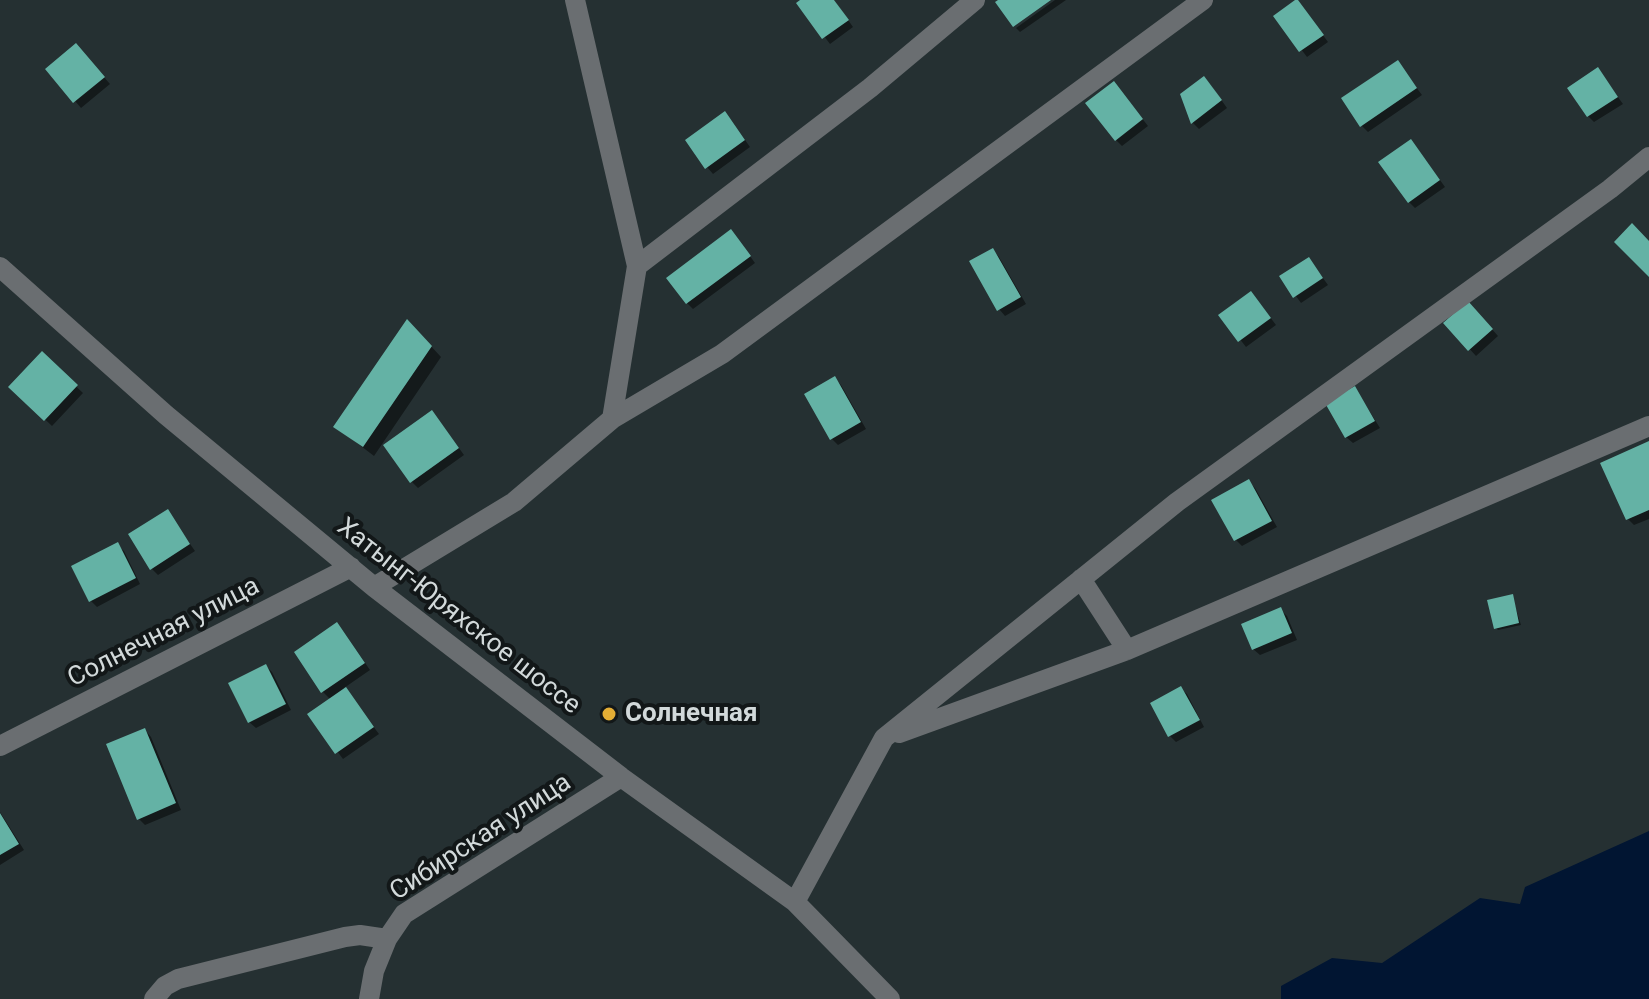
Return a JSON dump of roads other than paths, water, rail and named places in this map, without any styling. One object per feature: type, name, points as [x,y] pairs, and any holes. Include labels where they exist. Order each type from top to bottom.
[{"type":"street","points":[[575,0],[637,266],[612,419]]},
{"type":"street","points":[[637,266],[858,97],[975,0]]},
{"type":"street","points":[[374,587],[514,502],[612,419],[722,354],[1203,0]]},
{"type":"street","points":[[795,902],[884,738],[1177,502],[1610,189],[1649,157]]},
{"type":"street","name":"Хатынг-Юряхское шоссе","points":[[4,279],[374,587],[621,777],[795,902],[890,999]]},
{"type":"street","points":[[884,738],[1127,650],[1649,426]]},
{"type":"street","name":"Солнечная улица","points":[[0,746],[351,567]]},
{"type":"street","points":[[1081,579],[1127,650]]},
{"type":"street","name":"Сибирская улица","points":[[369,999],[374,971],[387,939],[404,914],[621,777]]},
{"type":"street","points":[[154,999],[165,986],[178,979],[345,937],[360,935],[387,939]]},
{"type":"water","points":[[1649,831],[1649,999],[1281,999],[1281,986],[1332,958],[1382,963],[1480,898],[1520,904],[1525,887]]},
{"type":"place","name":"Солнечная","points":[[609,714]]}]
